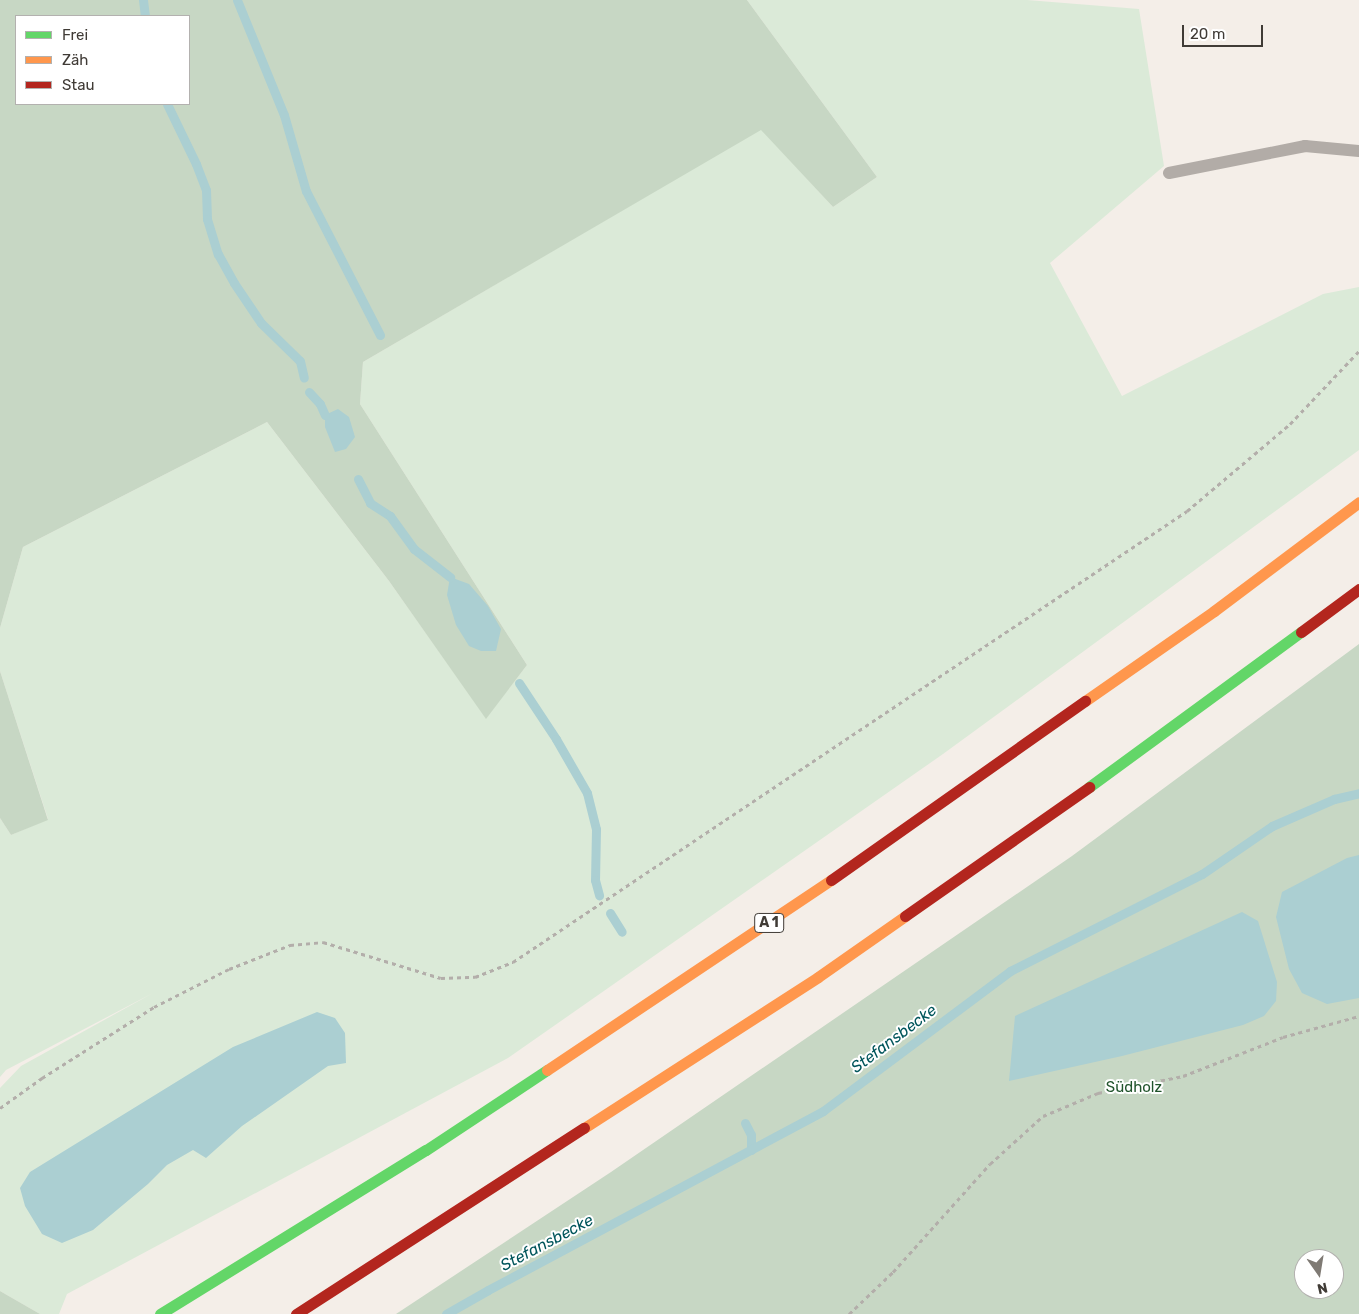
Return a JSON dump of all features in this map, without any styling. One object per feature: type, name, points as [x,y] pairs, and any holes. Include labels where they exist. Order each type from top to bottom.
[{"type":"highway","name":"A 1","points":[[160,1314],[426,1150],[788,910],[1214,611],[1359,502]]},
{"type":"highway","points":[[296,1314],[818,977],[1043,820],[1359,589]]},
{"type":"lane","points":[[1169,173],[1305,146],[1359,151]]},
{"type":"path","points":[[0,1108],[42,1078],[154,1007],[229,969],[290,945],[323,942],[441,978],[475,976],[513,962],[1187,511],[1290,424],[1359,352]]},
{"type":"path","points":[[849,1314],[893,1272],[990,1164],[1043,1116],[1098,1094],[1183,1076],[1283,1037],[1359,1016]]},
{"type":"green space","points":[[0,0],[747,0],[877,177],[833,207],[761,130],[363,362],[360,404],[527,665],[486,719],[389,581],[267,422],[23,547],[0,628]]},
{"type":"green space","points":[[747,0],[1027,0],[1139,9],[1164,166],[1050,263],[1122,396],[1323,294],[1359,287],[1359,450],[943,754],[508,1058],[67,1294],[59,1314],[40,1314],[0,1291],[0,1088],[21,1066],[153,993],[6,1070],[0,1077],[0,818],[11,835],[48,819],[0,671],[0,628],[23,547],[267,422],[389,581],[486,718],[527,665],[360,404],[363,362],[761,129],[833,207],[877,177]]},
{"type":"green space","name":"Südholz","points":[[1359,644],[1359,1314],[396,1314],[611,1172],[1072,856]]},
{"type":"green space","points":[[0,671],[48,820],[11,835],[0,818]]},
{"type":"green space","points":[[0,1291],[40,1314],[0,1314]]},
{"type":"water","points":[[338,409],[349,417],[355,437],[346,449],[335,452],[325,427],[325,415]]},
{"type":"water","points":[[450,577],[469,584],[488,606],[501,629],[496,651],[481,651],[469,646],[456,625],[447,595]]},
{"type":"water","points":[[1359,855],[1359,998],[1327,1004],[1302,993],[1289,969],[1276,917],[1282,892],[1347,858]]},
{"type":"water","points":[[1242,912],[1258,921],[1277,982],[1276,1001],[1264,1016],[1243,1025],[1122,1056],[1009,1081],[1015,1016]]},
{"type":"water","points":[[317,1012],[335,1018],[345,1033],[346,1063],[328,1066],[242,1126],[206,1158],[193,1150],[167,1165],[148,1184],[93,1230],[62,1243],[42,1234],[25,1206],[20,1188],[30,1172],[233,1047]]},
{"type":"waterway","points":[[143,0],[145,15]]},
{"type":"waterway","points":[[237,0],[284,115],[306,191],[380,335]]},
{"type":"waterway","points":[[167,105],[196,164],[206,190],[207,219],[218,254],[234,283],[261,323],[300,361],[304,378]]},
{"type":"waterway","points":[[309,392],[320,404],[325,415]]},
{"type":"waterway","points":[[358,479],[370,503],[390,516],[414,549],[450,577]]},
{"type":"waterway","points":[[519,683],[556,739],[587,793],[596,829],[595,880],[599,895]]},
{"type":"waterway","name":"Stefansbecke","points":[[446,1314],[823,1111],[1010,971],[1202,874],[1272,826],[1334,799],[1359,793]]},
{"type":"waterway","points":[[610,913],[622,932]]},
{"type":"waterway","points":[[745,1123],[751,1135],[751,1150]]},
{"type":"traffic: fast","points":[[1089,787],[1301,632]]},
{"type":"traffic: fast","points":[[160,1314],[426,1150],[547,1070]]},
{"type":"traffic: slow","points":[[1085,701],[1214,611],[1359,502]]},
{"type":"traffic: slow","points":[[547,1070],[831,880]]},
{"type":"traffic: slow","points":[[584,1128],[818,977],[905,916]]},
{"type":"traffic: jam","points":[[1301,632],[1359,589]]},
{"type":"traffic: jam","points":[[831,880],[1085,701]]},
{"type":"traffic: jam","points":[[905,916],[1089,787]]},
{"type":"traffic: jam","points":[[296,1314],[584,1128]]}]
